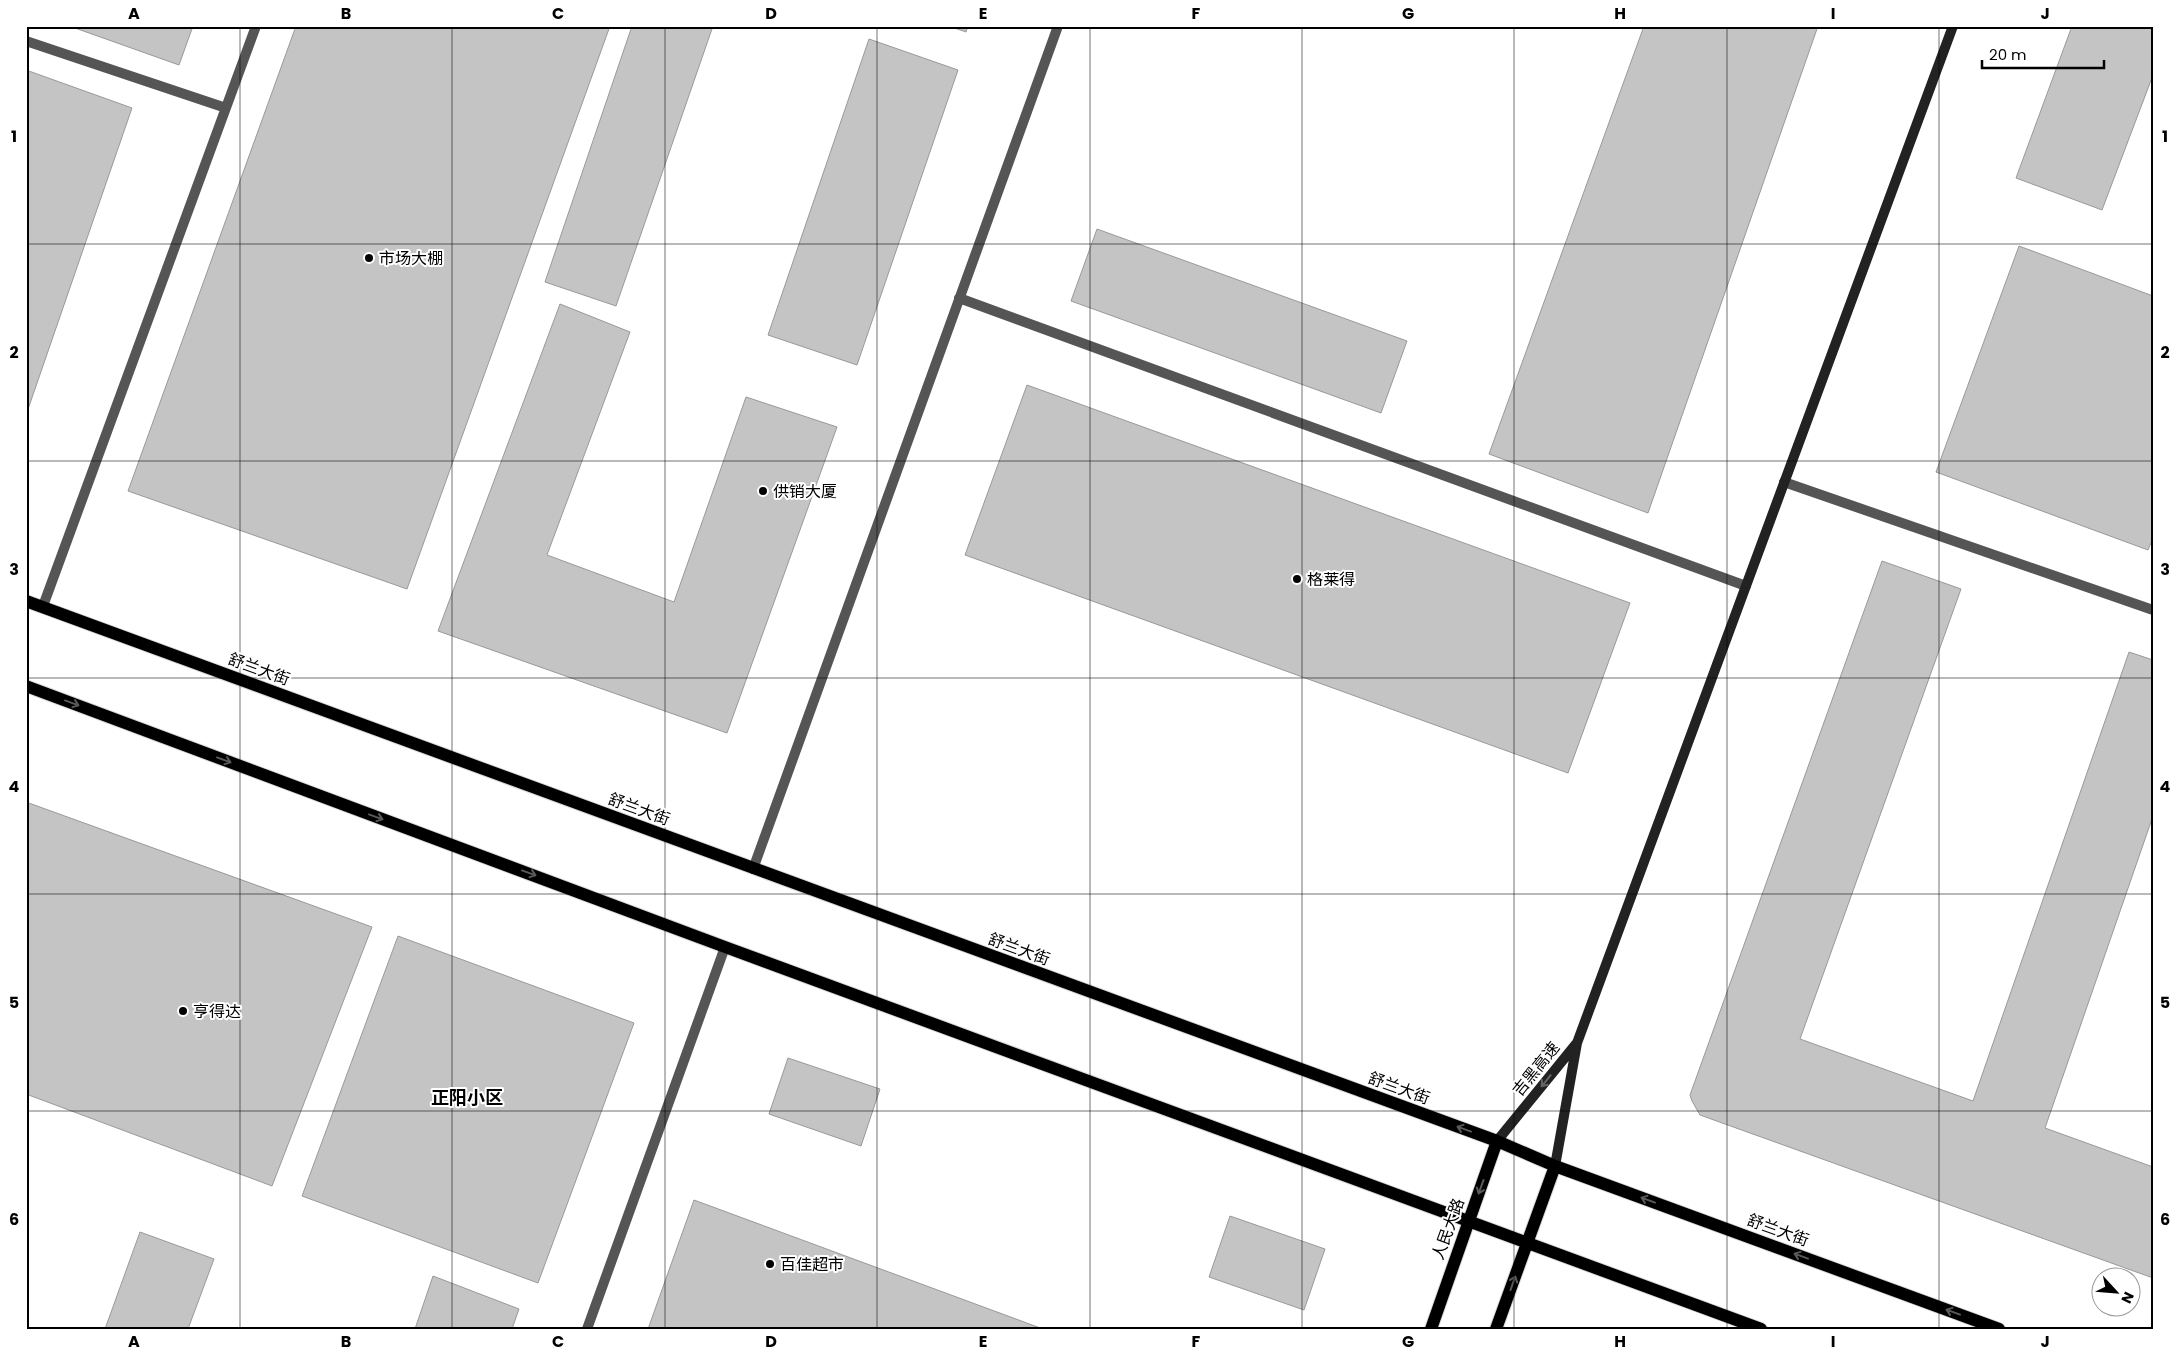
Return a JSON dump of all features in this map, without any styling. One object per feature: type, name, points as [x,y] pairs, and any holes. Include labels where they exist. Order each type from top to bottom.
[{"type":"main road","points":[[1577,1043],[1953,26]]},
{"type":"main road","name":"舒兰大街","points":[[26,601],[1497,1141],[1555,1166],[1999,1329]]},
{"type":"main road","points":[[26,686],[725,947],[1760,1329]]},
{"type":"main road","name":"吉黑高速","points":[[1497,1141],[1577,1043]]},
{"type":"main road","name":"吉黑高速","points":[[1555,1166],[1577,1043]]},
{"type":"main road","name":"人民大路","points":[[1430,1329],[1497,1141]]},
{"type":"main road","points":[[1496,1329],[1555,1166]]},
{"type":"street","points":[[42,606],[256,26]]},
{"type":"street","points":[[753,869],[1058,26]]},
{"type":"street","points":[[26,41],[226,108]]},
{"type":"street","points":[[959,298],[1746,586]]},
{"type":"street","points":[[1784,482],[2153,610]]},
{"type":"street","points":[[587,1329],[725,947]]},
{"type":"building","points":[[76,26],[193,26],[179,65],[75,28]]},
{"type":"building","name":"市场大棚","points":[[296,26],[610,26],[407,589],[128,491]]},
{"type":"building","points":[[632,26],[713,26],[616,306],[545,282]]},
{"type":"building","points":[[949,26],[968,26],[966,32]]},
{"type":"building","points":[[1644,26],[1818,26],[1648,513],[1489,454]]},
{"type":"building","points":[[2072,26],[2153,26],[2153,75],[2102,210],[2016,178]]},
{"type":"building","points":[[869,39],[958,70],[857,365],[768,335]]},
{"type":"building","points":[[26,70],[132,108],[26,415]]},
{"type":"building","points":[[1097,229],[1407,341],[1381,413],[1071,301]]},
{"type":"building","points":[[2019,246],[2153,296],[2153,538],[2148,550],[1936,472]]},
{"type":"building","name":"供销大厦","points":[[560,304],[630,332],[547,555],[674,602],[746,397],[837,427],[727,733],[438,631]]},
{"type":"building","name":"格莱得","points":[[1027,385],[1630,603],[1568,773],[965,555]]},
{"type":"building","points":[[1882,561],[1961,589],[1800,1039],[1973,1101],[2129,652],[2153,660],[2153,816],[2045,1128],[2153,1167],[2153,1278],[2142,1274],[2142,1268],[2125,1268],[1700,1115],[1690,1095]]},
{"type":"building","name":"亨得达","points":[[26,802],[372,927],[272,1186],[26,1094]]},
{"type":"building","points":[[398,936],[634,1023],[538,1283],[302,1196]]},
{"type":"building","points":[[788,1058],[880,1089],[861,1146],[769,1114]]},
{"type":"building","name":"百佳超市","points":[[694,1200],[1043,1329],[648,1329]]},
{"type":"building","points":[[1230,1216],[1325,1249],[1304,1310],[1209,1277]]},
{"type":"building","points":[[140,1232],[214,1259],[188,1329],[105,1329]]},
{"type":"building","points":[[433,1276],[519,1309],[512,1329],[415,1329]]},
{"type":"place","name":"市场大棚","points":[[369,258]]},
{"type":"place","name":"供销大厦","points":[[763,491]]},
{"type":"place","name":"格莱得","points":[[1297,579]]},
{"type":"place","name":"亨得达","points":[[183,1011]]},
{"type":"place","name":"百佳超市","points":[[770,1264]]},
{"type":"district","name":"正阳小区","points":[[467,1097]]}]
